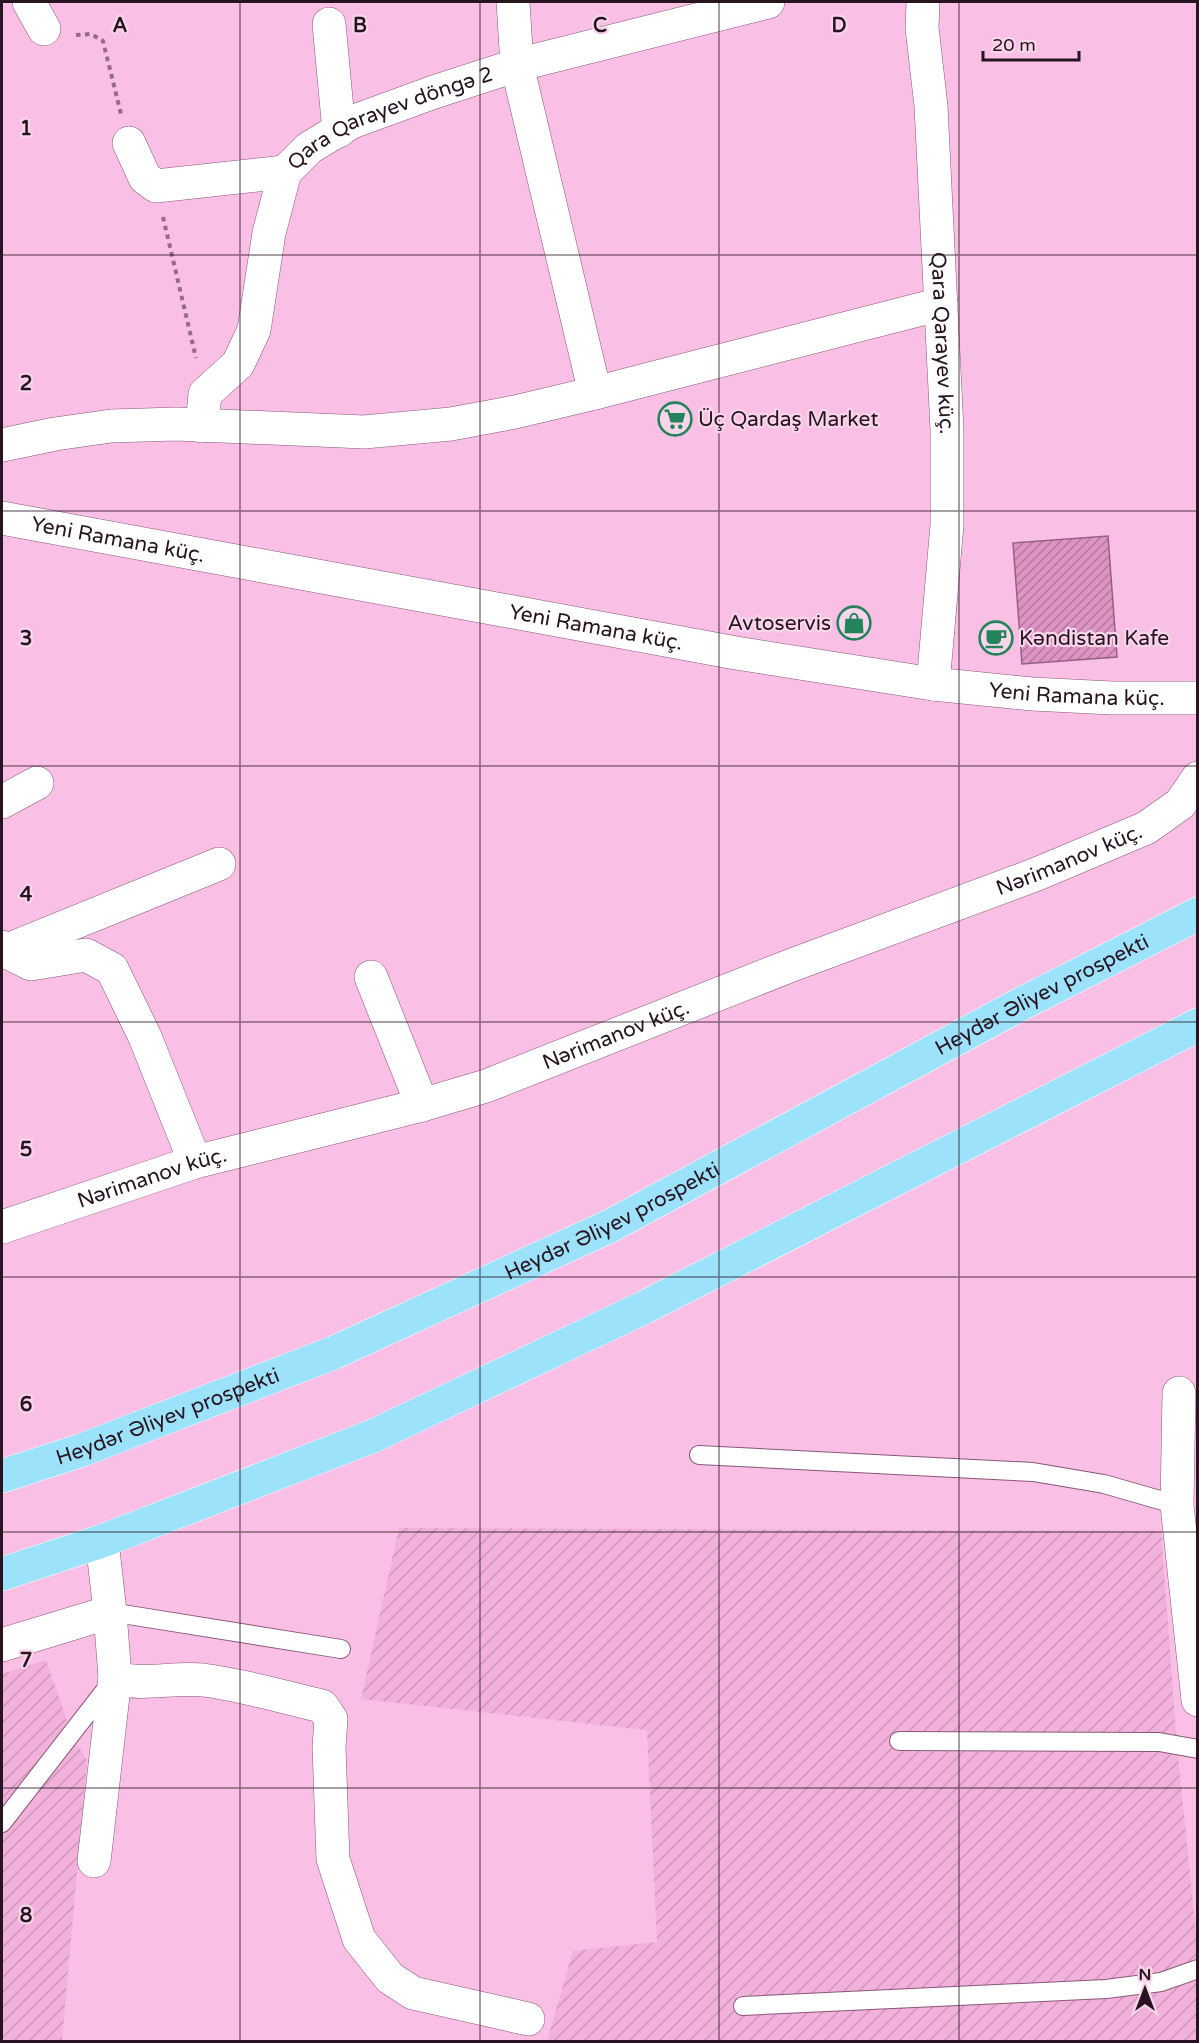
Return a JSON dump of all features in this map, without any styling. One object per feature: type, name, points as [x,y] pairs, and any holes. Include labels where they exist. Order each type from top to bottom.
[{"type":"highway","name":"Heydər Əliyev prospekti","points":[[2,1476],[82,1450],[333,1353],[610,1226],[1011,1010],[1197,914]]},
{"type":"highway","points":[[2,1574],[102,1541],[373,1436],[643,1308],[1197,1025]]},
{"type":"street","points":[[513,2],[517,65],[595,393]]},
{"type":"street","name":"Qara Qarayev döngə 2","points":[[205,394],[238,364],[254,330],[269,233],[285,172],[309,148],[352,123],[434,92],[517,65],[768,2]]},
{"type":"street","name":"Qara Qarayev küç.","points":[[923,2],[922,28],[931,106],[947,430],[947,525],[933,684]]},
{"type":"street","points":[[329,24],[339,130]]},
{"type":"street","points":[[129,143],[145,178],[156,186],[285,172]]},
{"type":"street","points":[[2,445],[111,426],[176,424],[375,431],[451,424],[595,393],[941,304]]},
{"type":"street","points":[[202,426],[205,394]]},
{"type":"street","name":"Yeni Ramana küç.","points":[[2,518],[736,653],[933,684],[1032,694],[1112,698],[1197,698]]},
{"type":"street","name":"Nərimanov küç.","points":[[2,1227],[195,1162],[422,1105],[486,1086],[792,965],[1037,874],[1146,828],[1180,804],[1197,778]]},
{"type":"street","points":[[2,802],[37,783]]},
{"type":"street","points":[[3,949],[219,864]]},
{"type":"street","points":[[3,949],[31,964],[87,955],[112,969],[145,1037],[195,1162]]},
{"type":"street","points":[[371,977],[422,1105]]},
{"type":"street","points":[[1179,1393],[1177,1505],[1197,1700]]},
{"type":"street","points":[[94,1861],[115,1678],[102,1541]]},
{"type":"street","points":[[2,1645],[110,1612]]},
{"type":"street","points":[[115,1678],[148,1682],[176,1679],[203,1680],[322,1706],[331,1719],[329,1747],[333,1859],[359,1939],[390,1978],[413,1993],[528,2019]]},
{"type":"lane","points":[[699,1455],[1033,1472],[1104,1484],[1177,1505]]},
{"type":"lane","points":[[110,1612],[341,1649]]},
{"type":"lane","points":[[2,1823],[115,1678]]},
{"type":"lane","points":[[899,1741],[1159,1742],[1197,1749]]},
{"type":"lane","points":[[743,2006],[1106,1989],[1161,1982],[1197,1969]]},
{"type":"path","points":[[37,15],[57,36],[91,34],[103,41],[129,143]]},
{"type":"path","points":[[156,186],[205,394]]},
{"type":"shaded area","points":[[399,1528],[1161,1531],[1177,1745],[1197,1943],[1197,2041],[547,2041],[573,1951],[657,1942],[647,1730],[361,1699]]},
{"type":"shaded area","points":[[46,1660],[72,1735],[87,1761],[62,2040],[65,2041],[2,2041],[2,1674]]},
{"type":"building","points":[[1108,536],[1117,657],[1022,664],[1013,543]]},
{"type":"place","name":"Üç Qardaş Market","points":[[675,419]]},
{"type":"place","name":"Avtoservis","points":[[854,623]]},
{"type":"place","name":"Kəndistan Kafe","points":[[996,638]]}]
